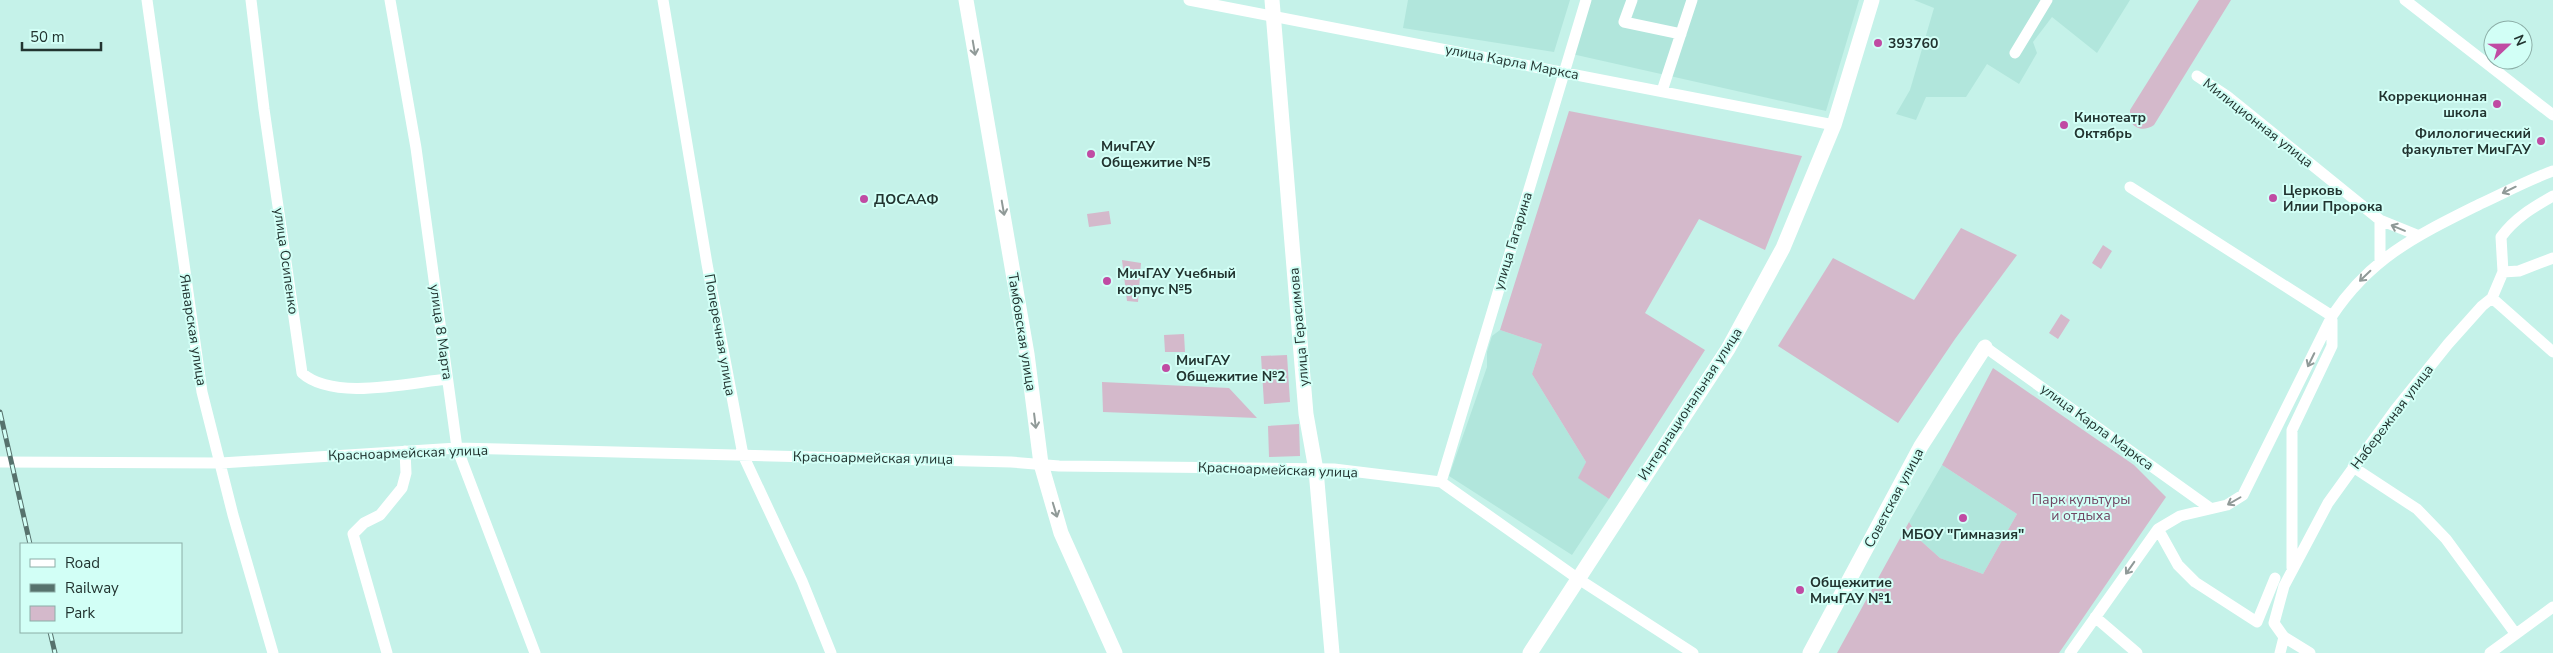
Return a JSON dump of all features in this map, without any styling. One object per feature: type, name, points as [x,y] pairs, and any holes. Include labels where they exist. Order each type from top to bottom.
[{"type":"main road","name":"Тамбовская улица","points":[[966,0],[1026,344],[1041,464],[1061,533],[1115,653]]},
{"type":"main road","name":"улица Герасимова","points":[[1272,0],[1306,414],[1316,470],[1332,653]]},
{"type":"main road","name":"Интернациональная улица","points":[[1530,653],[1577,578],[1728,349],[1783,248],[1834,125],[1872,0]]},
{"type":"main road","name":"Советская улица","points":[[1810,653],[1922,446],[1985,346]]},
{"type":"street","name":"Январская улица","points":[[147,0],[202,392],[233,515],[274,653]]},
{"type":"street","name":"улица Осипенко","points":[[251,0],[264,109],[302,373],[309,379],[338,388],[447,379]]},
{"type":"street","name":"улица 8 Марта","points":[[390,0],[416,148],[457,448],[535,653]]},
{"type":"street","name":"Поперечная улица","points":[[664,0],[709,273],[742,455],[802,581],[831,653]]},
{"type":"street","name":"улица Карла Маркса","points":[[1189,0],[1834,125]]},
{"type":"street","name":"улица Гагарина","points":[[1441,482],[1586,0]]},
{"type":"street","points":[[1632,0],[1624,22],[1681,34]]},
{"type":"street","points":[[1662,91],[1692,0]]},
{"type":"street","points":[[2015,53],[2048,0]]},
{"type":"street","points":[[2405,0],[2553,115]]},
{"type":"street","name":"Милиционная улица","points":[[2197,76],[2227,96],[2380,220],[2417,236]]},
{"type":"street","points":[[2070,653],[2158,529],[2180,516],[2226,505],[2244,495],[2332,316],[2349,291],[2380,261],[2417,236],[2553,170]]},
{"type":"street","points":[[2130,186],[2332,316]]},
{"type":"street","name":"Набережная улица","points":[[2284,638],[2274,623],[2284,586],[2328,503],[2353,467],[2448,344],[2482,306],[2492,298],[2503,272],[2500,237],[2511,223],[2531,208],[2553,196]]},
{"type":"street","points":[[2380,220],[2380,261]]},
{"type":"street","points":[[2503,272],[2519,271],[2553,258]]},
{"type":"street","points":[[2492,298],[2553,352]]},
{"type":"street","name":"Набережная улица","points":[[2292,570],[2292,430],[2332,346],[2332,316]]},
{"type":"street","name":"улица Карла Маркса","points":[[1985,346],[2210,508]]},
{"type":"street","name":"Красноармейская улица","points":[[0,462],[221,463],[457,448],[742,455],[1059,466],[1334,469],[1441,482],[1577,578],[1694,653]]},
{"type":"street","points":[[387,653],[354,534],[364,522],[380,515],[402,488],[406,473],[405,451]]},
{"type":"street","points":[[2353,467],[2417,509],[2446,539],[2515,633]]},
{"type":"street","points":[[2158,529],[2178,565],[2195,582],[2257,622],[2275,578]]},
{"type":"street","points":[[2490,653],[2553,607]]},
{"type":"street","points":[[2095,618],[2136,653]]},
{"type":"street","points":[[2280,653],[2284,638],[2310,653]]},
{"type":"shaded area","points":[[1408,0],[1570,0],[1554,52],[1403,28]]},
{"type":"shaded area","points":[[1590,0],[1859,0],[1826,111],[1572,54]]},
{"type":"shaded area","points":[[1914,0],[2130,0],[2097,53],[2052,17],[2033,42],[2037,53],[2019,84],[1987,64],[1966,97],[1926,97],[1916,120],[1896,114],[1910,90],[1934,8]]},
{"type":"shaded area","points":[[1500,330],[1542,344],[1532,374],[1586,462],[1579,478],[1609,499],[1572,555],[1449,476],[1487,367],[1487,352],[1492,336]]},
{"type":"shaded area","name":"МБОУ \"Гимназия\"","points":[[1942,465],[2017,514],[1983,574],[1940,558],[1921,541],[1909,522]]},
{"type":"green space","points":[[2199,0],[2231,0],[2154,125],[2144,129],[2138,128],[2130,121],[2130,110]]},
{"type":"green space","points":[[1569,111],[1802,156],[1765,250],[1699,219],[1645,313],[1705,350],[1609,499],[1578,478],[1586,462],[1532,374],[1542,344],[1500,330]]},
{"type":"green space","points":[[1109,211],[1111,224],[1089,227],[1087,214]]},
{"type":"green space","points":[[1961,228],[2017,255],[1955,339],[1898,423],[1778,346],[1833,258],[1914,300]]},
{"type":"green space","points":[[2103,245],[2112,251],[2101,269],[2092,263]]},
{"type":"green space","points":[[1122,260],[1141,263],[1138,302],[1127,301]]},
{"type":"green space","points":[[2061,314],[2070,320],[2058,339],[2049,333]]},
{"type":"green space","points":[[1184,334],[1185,352],[1165,352],[1164,335]]},
{"type":"green space","points":[[1287,355],[1290,402],[1264,404],[1261,356]]},
{"type":"green space","name":"Парк культуры и отдыха","points":[[1993,368],[2134,465],[2166,497],[2059,653],[1837,653],[1909,522],[1921,541],[1940,558],[1983,574],[2017,514],[1942,465]]},
{"type":"green space","points":[[1102,382],[1229,388],[1257,418],[1103,412]]},
{"type":"green space","points":[[1299,424],[1300,456],[1269,457],[1268,426]]},
{"type":"railway","points":[[0,412],[30,543]]},
{"type":"railway","points":[[50,633],[55,653]]},
{"type":"place","name":"393760","points":[[1878,43]]},
{"type":"place","name":"Коррекционная школа","points":[[2497,104]]},
{"type":"place","name":"Кинотеатр Октябрь","points":[[2064,125]]},
{"type":"place","name":"Филологический факультет МичГАУ","points":[[2541,141]]},
{"type":"place","name":"МичГАУ Общежитие №5","points":[[1091,154]]},
{"type":"place","name":"Церковь Илии Пророка","points":[[2273,198]]},
{"type":"place","name":"ДОСААФ","points":[[864,199]]},
{"type":"place","name":"МичГАУ Учебный корпус №5","points":[[1107,281]]},
{"type":"place","name":"МичГАУ Общежитие №2","points":[[1166,368]]},
{"type":"place","name":"МБОУ \"Гимназия\"","points":[[1963,518]]},
{"type":"place","name":"Общежитие МичГАУ №1","points":[[1800,590]]}]
